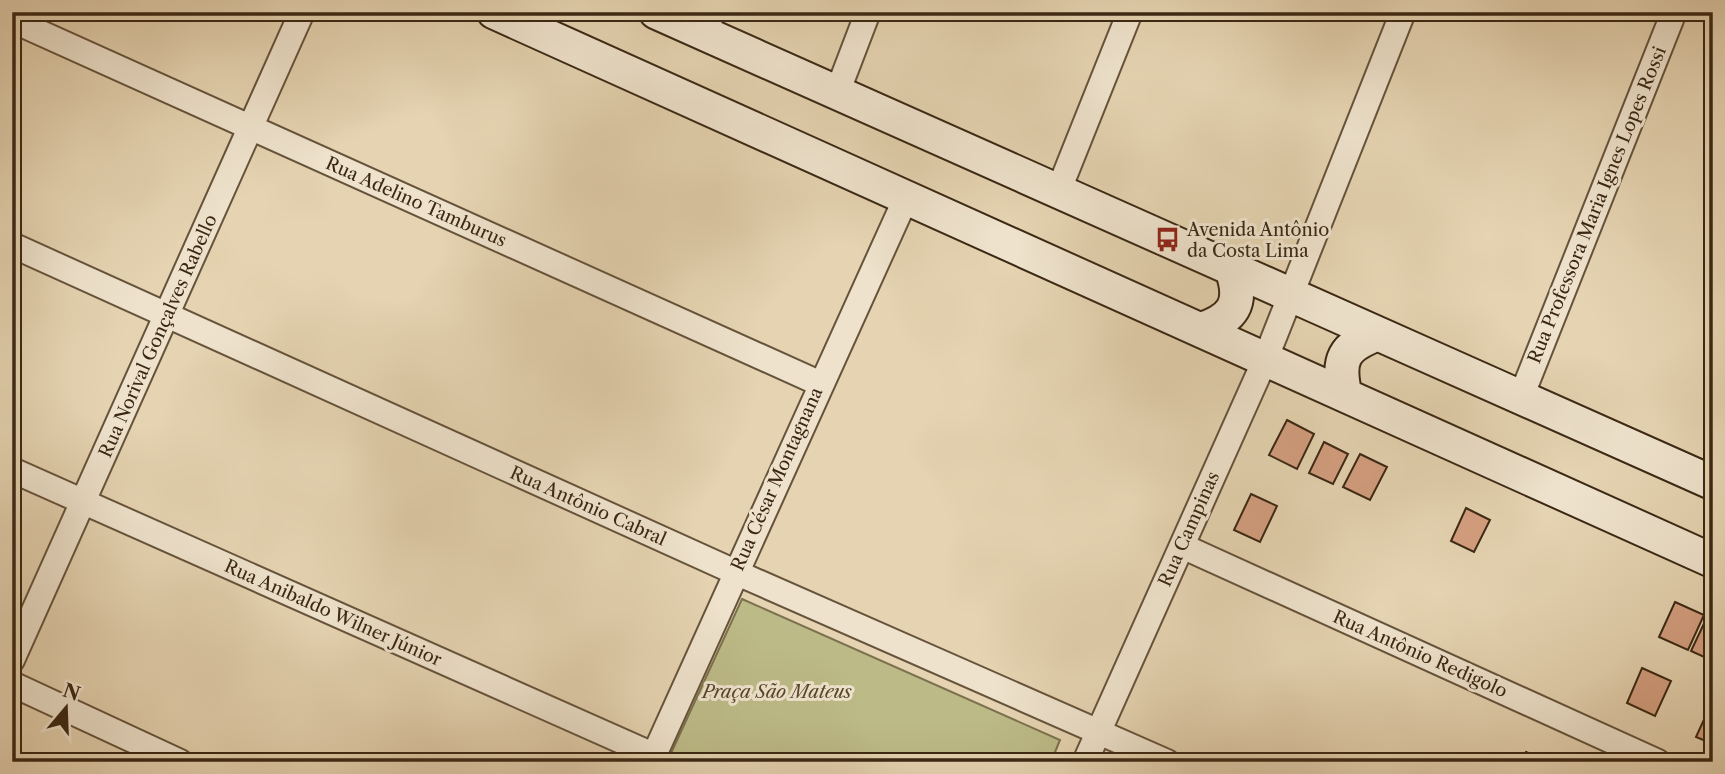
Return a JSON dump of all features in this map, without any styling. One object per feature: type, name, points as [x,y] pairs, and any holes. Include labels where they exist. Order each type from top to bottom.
[{"type":"street","name":"Rua Norival Gonçalves Rabello","points":[[12,660],[302,12]]},
{"type":"street","points":[[494,12],[1713,561]]},
{"type":"street","points":[[656,12],[714,24],[837,93],[1713,483]]},
{"type":"street","points":[[837,93],[868,12]]},
{"type":"street","points":[[1058,192],[1130,12]]},
{"type":"street","name":"Rua Campinas","points":[[1085,762],[1265,359],[1403,12]]},
{"type":"street","name":"Rua Professora Maria Ignes Lopes Rossi","points":[[1521,397],[1674,12]]},
{"type":"street","name":"Rua Adelino Tamburus","points":[[12,20],[821,384]]},
{"type":"street","name":"Rua César Montagnana","points":[[652,759],[906,198]]},
{"type":"street","name":"Rua Antônio Cabral","points":[[12,245],[735,572],[1100,730],[1167,762]]},
{"type":"street","points":[[1200,331],[1221,323],[1235,308],[1238,289],[1232,270]]},
{"type":"street","points":[[1345,395],[1340,374],[1344,355],[1358,341],[1377,334]]},
{"type":"street","name":"Rua Anibaldo Wilner Júnior","points":[[12,470],[652,759]]},
{"type":"street","name":"Rua Antônio Redigolo","points":[[1182,546],[1658,762]]},
{"type":"street","points":[[12,684],[180,762]]},
{"type":"green space","name":"Praça São Mateus","points":[[742,599],[1060,740],[1051,762],[667,762]]},
{"type":"building","points":[[1287,420],[1314,434],[1297,469],[1269,455]]},
{"type":"building","points":[[1324,442],[1348,454],[1333,484],[1309,473]]},
{"type":"building","points":[[1360,454],[1387,467],[1370,500],[1343,487]]},
{"type":"building","points":[[1251,494],[1277,506],[1260,542],[1234,530]]},
{"type":"building","points":[[1466,508],[1490,520],[1474,552],[1451,541]]},
{"type":"building","points":[[1675,602],[1704,615],[1688,650],[1659,637]]},
{"type":"building","points":[[1707,617],[1713,620],[1713,661],[1691,651]]},
{"type":"building","points":[[1642,668],[1671,681],[1655,716],[1627,703]]},
{"type":"building","points":[[1713,702],[1713,744],[1696,737]]},
{"type":"building","points":[[1526,752],[1550,762],[1522,762]]},
{"type":"place","name":"Avenida Antônio da Costa Lima","points":[[1167,240]]}]
